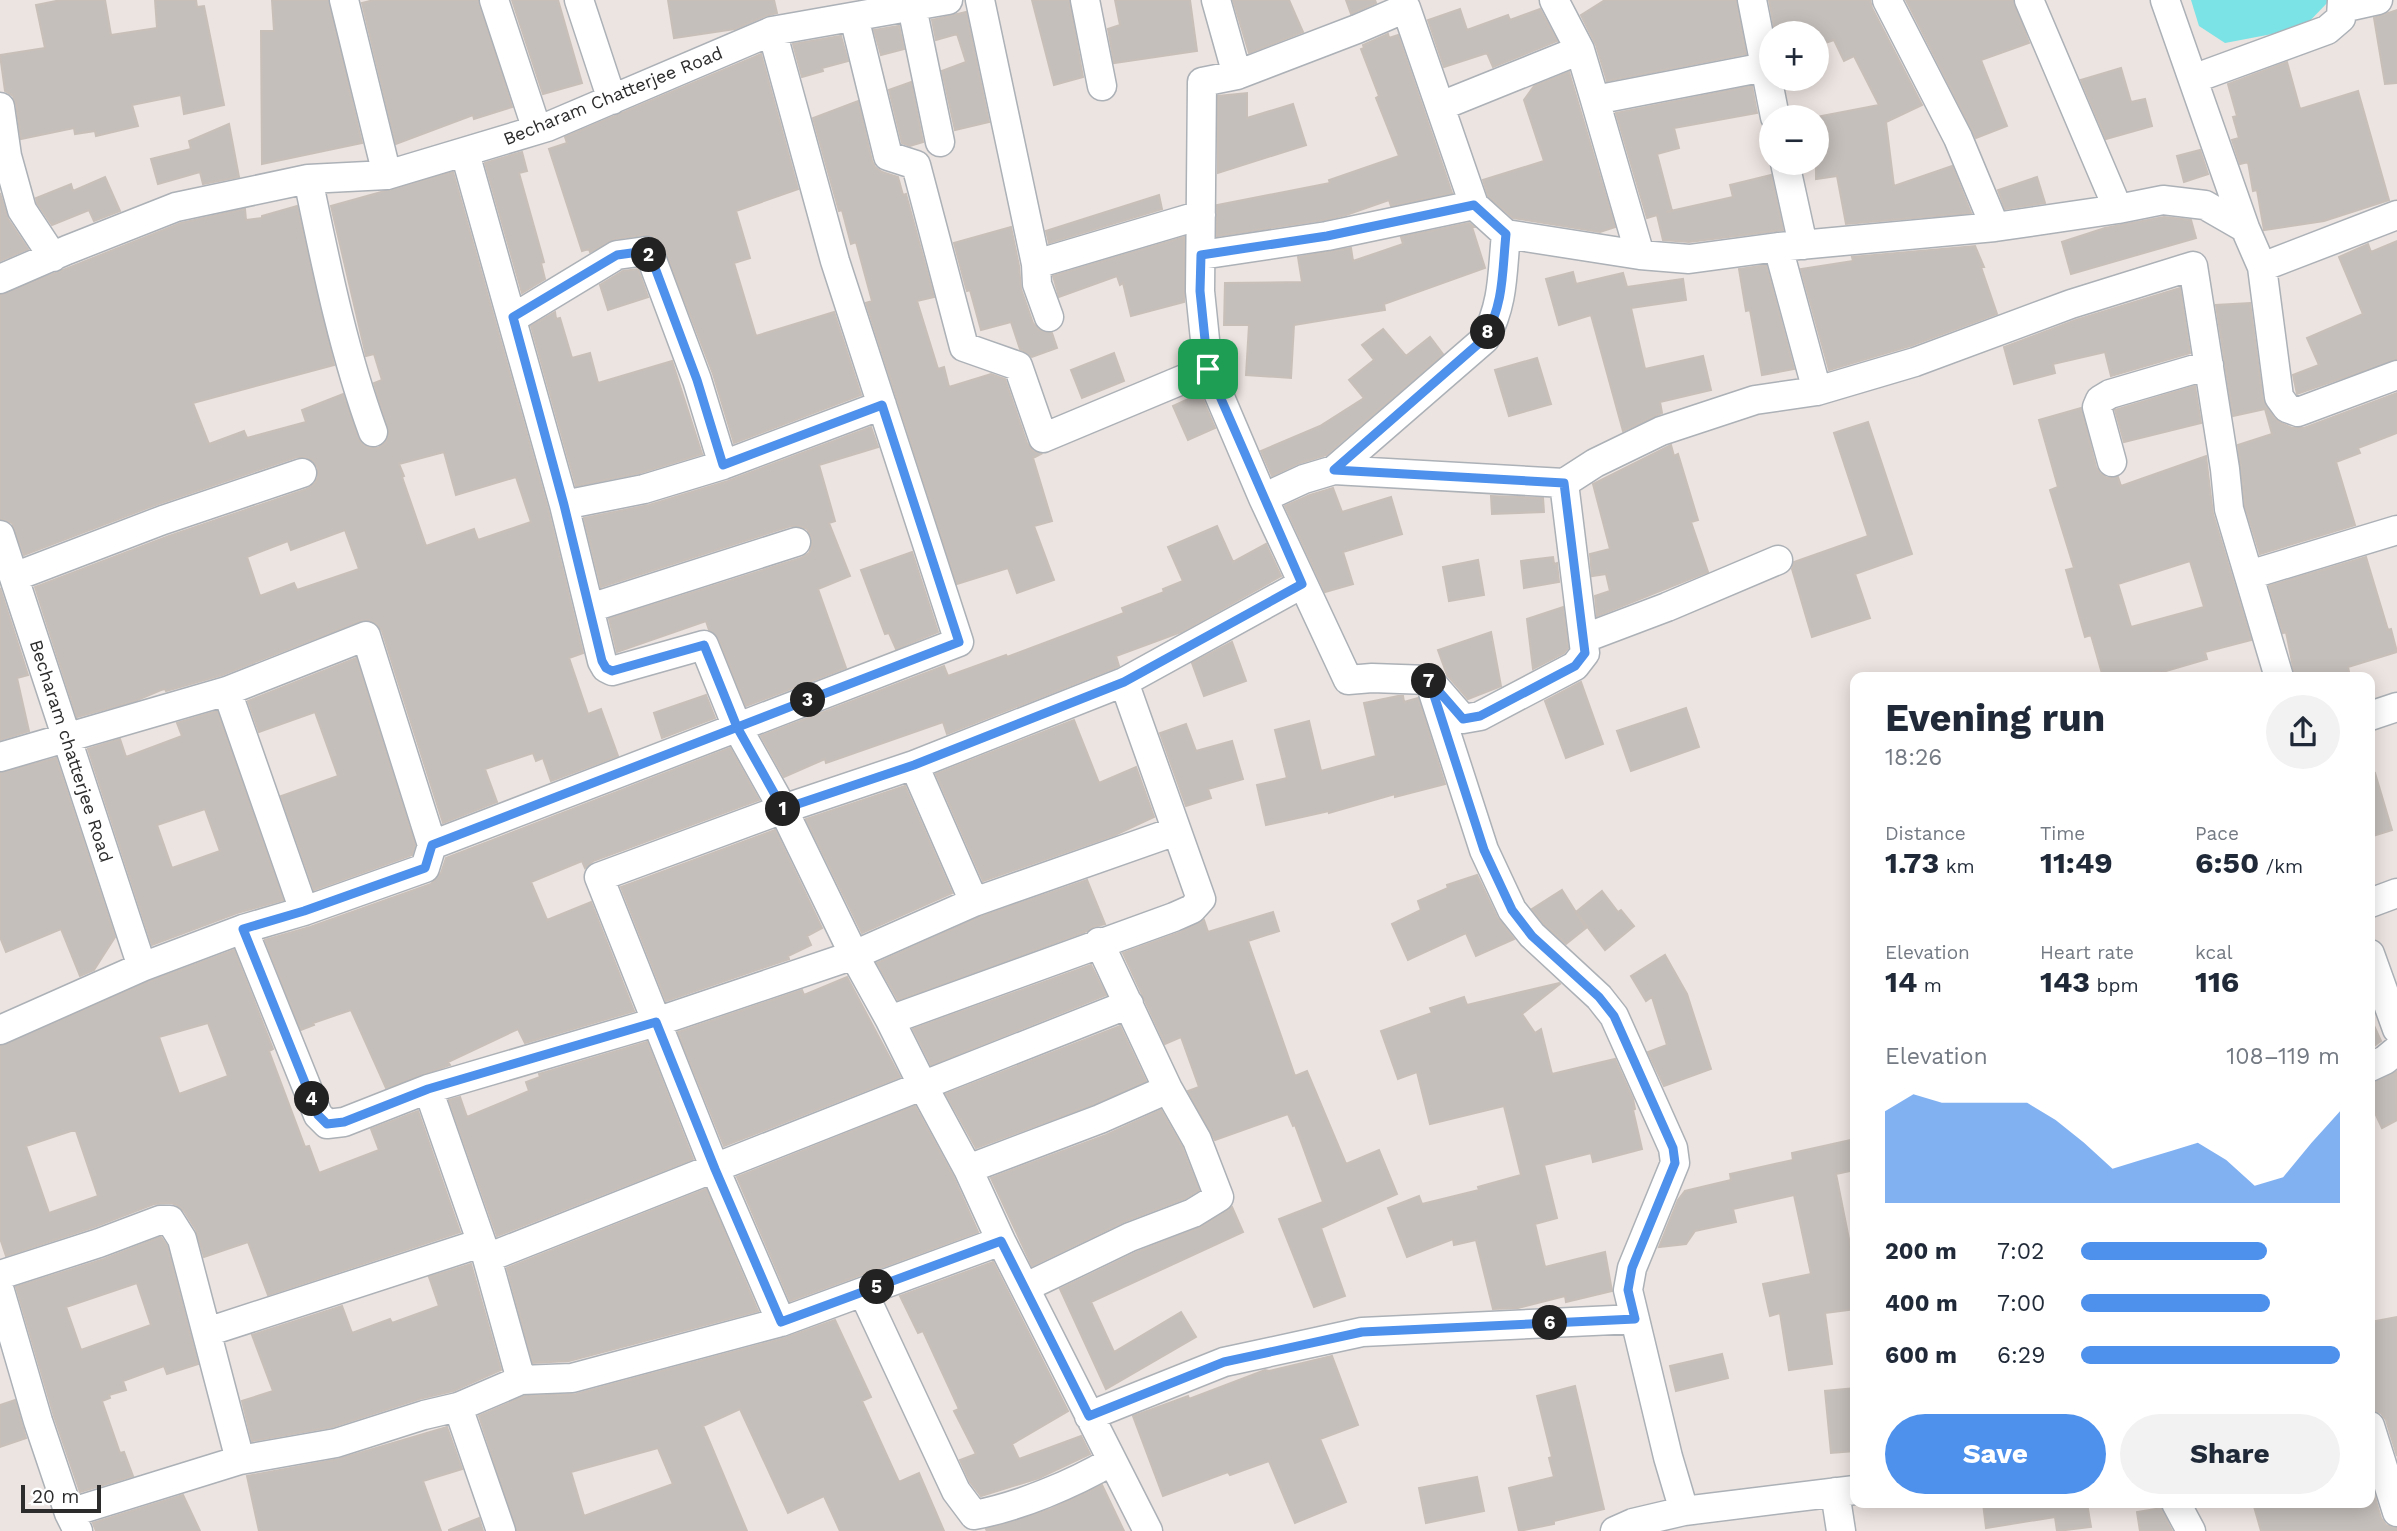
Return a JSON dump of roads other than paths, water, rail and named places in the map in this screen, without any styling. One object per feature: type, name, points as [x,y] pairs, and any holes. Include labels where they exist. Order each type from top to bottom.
[{"type":"street","points":[[344,0],[387,175]]},
{"type":"street","points":[[494,0],[537,130]]},
{"type":"street","points":[[579,0],[612,100]]},
{"type":"street","name":"Becharam Chatterjee Road","points":[[0,279],[176,207],[309,179],[387,175],[537,130],[826,10],[854,17],[948,0]]},
{"type":"street","points":[[980,0],[1036,264],[1037,284],[1049,317]]},
{"type":"street","points":[[1085,0],[1102,86]]},
{"type":"street","points":[[1216,0],[1237,75]]},
{"type":"street","points":[[1555,0],[1580,50],[1640,255]]},
{"type":"street","points":[[1752,0],[1759,36]]},
{"type":"street","points":[[1887,0],[1958,138],[1995,227]]},
{"type":"street","points":[[2029,0],[2118,209]]},
{"type":"street","points":[[2165,0],[2245,228],[2262,267],[2279,397],[2287,408],[2298,412],[2397,375]]},
{"type":"street","points":[[2193,79],[2327,30],[2341,18],[2342,4],[2378,0]]},
{"type":"street","points":[[1564,483],[1577,598],[1585,638],[1585,653],[1575,666],[1480,716],[1463,719],[1429,680],[1348,680],[1263,498],[1208,369],[1200,291],[1202,82],[1237,75],[1357,29],[1412,4],[1441,106],[1474,205],[1506,234],[1640,255],[1689,259],[1791,246],[1995,227],[2163,200],[2206,205],[2245,228]]},
{"type":"street","points":[[912,7],[940,142]]},
{"type":"street","points":[[854,17],[888,156],[916,165],[964,347],[1018,366],[1043,438],[1208,369]]},
{"type":"street","points":[[432,845],[959,642],[835,261],[772,31]]},
{"type":"street","points":[[1441,106],[1580,50]]},
{"type":"street","points":[[1595,100],[1759,68]]},
{"type":"street","points":[[0,107],[8,156],[22,211],[53,257]]},
{"type":"street","points":[[465,153],[564,505],[602,661],[606,668],[612,671],[704,645],[737,727],[783,809],[853,955],[968,1169],[1001,1241],[1148,1531]]},
{"type":"street","points":[[1786,175],[1791,246],[1816,391]]},
{"type":"street","points":[[309,179],[331,287],[357,388],[373,432]]},
{"type":"street","points":[[1201,255],[1327,236],[1474,205]]},
{"type":"street","points":[[1036,264],[1201,215]]},
{"type":"street","points":[[2262,267],[2397,215]]},
{"type":"street","points":[[1334,470],[1485,338],[1500,302],[1506,234]]},
{"type":"street","points":[[513,317],[617,255],[646,251],[651,257],[697,380],[723,465]]},
{"type":"street","points":[[1263,498],[1304,478],[1334,470],[1564,483],[1595,463],[1661,430],[1755,400],[1816,391],[1915,362],[2071,304],[2193,266],[2229,509],[2278,672]]},
{"type":"street","points":[[2112,462],[2097,407],[2100,400],[2110,394],[2209,365]]},
{"type":"street","points":[[564,505],[644,489],[723,465],[882,405]]},
{"type":"street","points":[[14,577],[163,520],[302,473]]},
{"type":"street","points":[[2249,575],[2397,530]]},
{"type":"street","name":"Becharam chatterjee Road","points":[[0,536],[142,967]]},
{"type":"street","points":[[590,608],[796,542]]},
{"type":"street","points":[[1585,638],[1778,560]]},
{"type":"street","points":[[781,1322],[715,1169],[599,877],[783,809],[914,765],[1124,682],[1302,584]]},
{"type":"street","points":[[0,757],[227,691],[366,636],[432,845],[425,868],[304,911],[243,929],[142,967],[0,1030]]},
{"type":"street","points":[[1429,680],[1484,850],[1512,910],[1532,936],[1599,997],[1614,1016],[1673,1148],[1675,1163],[1632,1268],[1628,1290],[1668,1457],[1684,1511]]},
{"type":"street","points":[[890,1020],[1174,917],[1192,909],[1201,899],[1124,682]]},
{"type":"street","points":[[227,691],[304,911]]},
{"type":"street","points":[[2375,714],[2397,707]]},
{"type":"street","points":[[914,765],[974,902]]},
{"type":"street","points":[[243,929],[318,1115],[327,1124],[344,1122],[428,1089],[656,1022],[853,955],[974,902],[1177,831]]},
{"type":"street","points":[[2375,902],[2397,893]]},
{"type":"street","points":[[1026,1287],[1130,1237],[1193,1213],[1219,1197],[1198,1140],[1168,1089],[1099,942]]},
{"type":"street","points":[[2375,968],[2397,1029]]},
{"type":"street","points":[[207,1332],[484,1251],[715,1169],[1129,1004]]},
{"type":"street","points":[[2375,1065],[2397,1050]]},
{"type":"street","points":[[428,1089],[484,1251],[521,1380]]},
{"type":"street","points":[[968,1169],[1100,1119],[1168,1089]]},
{"type":"street","points":[[0,1275],[99,1244],[160,1220],[170,1220],[181,1239],[240,1460]]},
{"type":"street","points":[[0,1291],[38,1421],[73,1522],[240,1460],[336,1443],[458,1407],[521,1380],[572,1378],[781,1322],[1001,1241]]},
{"type":"street","points":[[863,1293],[956,1491],[974,1515],[993,1511],[1087,1475],[1112,1461]]},
{"type":"street","points":[[1089,1416],[1224,1362],[1362,1332],[1635,1319]]},
{"type":"street","points":[[458,1407],[501,1531]]},
{"type":"street","points":[[2375,1442],[2397,1512]]},
{"type":"street","points":[[1629,1529],[1684,1511],[1845,1491],[1841,1531]]},
{"type":"street","points":[[2179,1508],[2191,1531]]},
{"type":"water","points":[[2191,0],[2329,1],[2303,28],[2225,43],[2199,26]]}]
